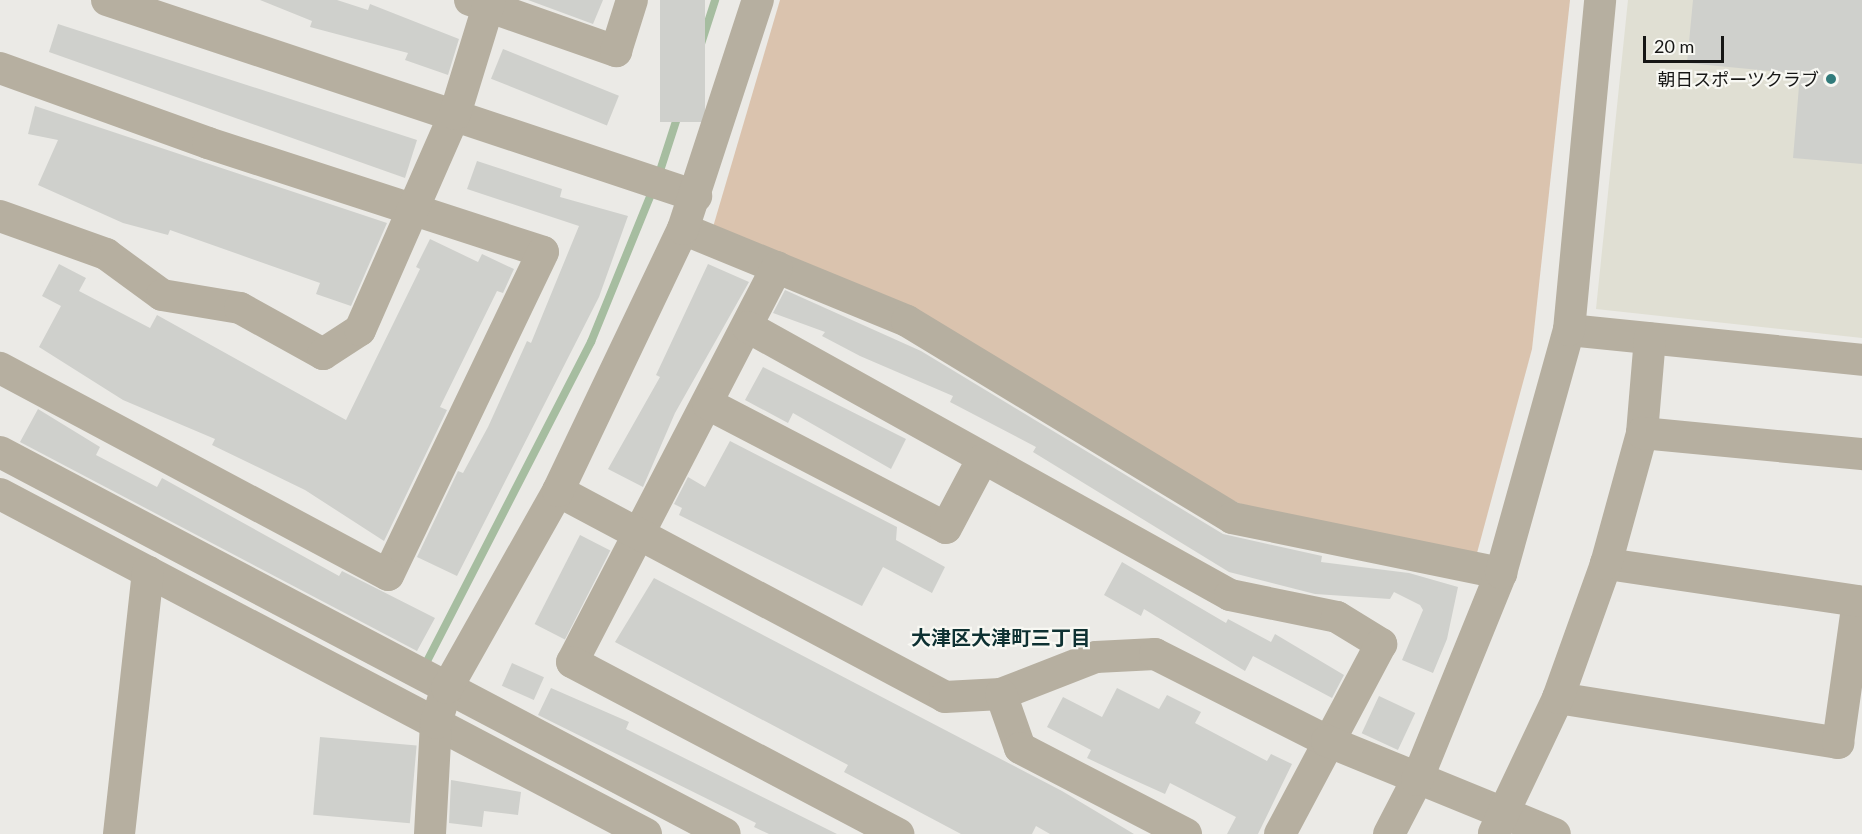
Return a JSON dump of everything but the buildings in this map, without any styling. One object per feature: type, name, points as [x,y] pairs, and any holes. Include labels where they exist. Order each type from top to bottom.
[{"type":"street","points":[[0,216],[106,254],[162,295],[240,308],[323,354],[360,330],[415,212],[455,114],[482,2],[616,51],[632,0]]},
{"type":"street","points":[[430,834],[436,723],[447,688],[558,491],[683,229],[696,196],[758,0]]},
{"type":"street","points":[[1389,834],[1417,780],[1501,573],[1569,330],[1600,0]]},
{"type":"street","points":[[119,2],[696,196]]},
{"type":"street","points":[[0,68],[415,212],[543,252],[388,575],[0,368]]},
{"type":"street","points":[[683,229],[907,321],[1232,518],[1501,573]]},
{"type":"street","points":[[777,267],[748,327],[572,662],[898,834]]},
{"type":"street","points":[[748,327],[982,460],[1230,595],[1337,617],[1381,644],[1327,741],[1280,834]]},
{"type":"street","points":[[1569,330],[1862,360]]},
{"type":"street","points":[[1498,825],[1558,698],[1605,564],[1641,433],[1650,338]]},
{"type":"street","points":[[708,404],[946,528],[982,460]]},
{"type":"street","points":[[1641,433],[1862,454]]},
{"type":"street","points":[[0,452],[724,834]]},
{"type":"street","points":[[558,491],[945,697],[1001,694],[1096,657],[1155,654],[1327,741],[1417,780],[1498,825],[1555,834]]},
{"type":"street","points":[[0,494],[646,834]]},
{"type":"street","points":[[1558,698],[1838,743],[1858,601],[1605,564]]},
{"type":"street","points":[[119,834],[148,572]]},
{"type":"street","points":[[1001,694],[1020,748],[1186,834]]},
{"type":"shaded area","points":[[780,0],[1570,0],[1532,349],[1477,553],[1255,510],[1187,481],[713,227]]},
{"type":"shaded area","points":[[1628,0],[1862,0],[1862,338],[1596,309]]},
{"type":"waterway","points":[[658,177],[715,0]]},
{"type":"waterway","points":[[423,669],[591,342],[653,189]]},
{"type":"place","name":"朝日スポーツクラブ","points":[[1831,79]]},
{"type":"district","name":"大津区大津町三丁目","points":[[1001,637]]}]
